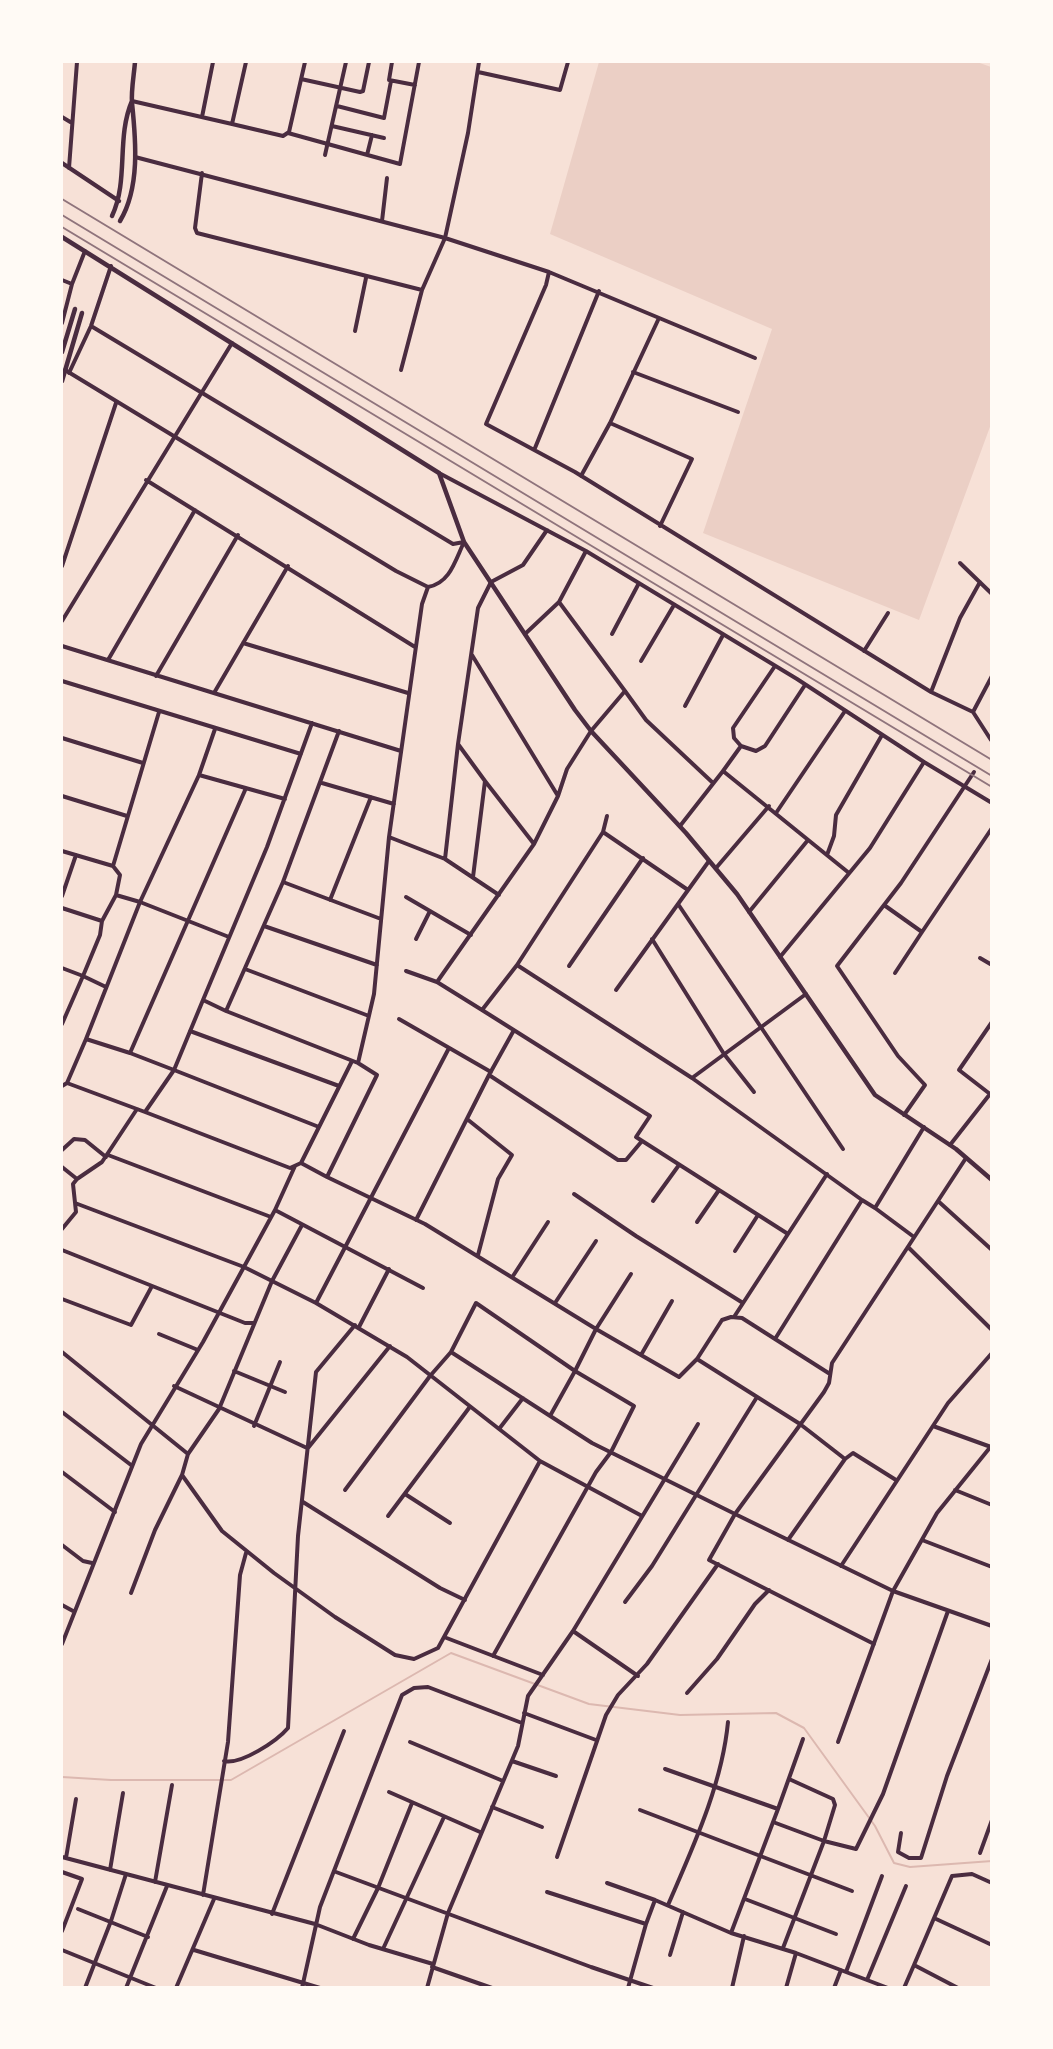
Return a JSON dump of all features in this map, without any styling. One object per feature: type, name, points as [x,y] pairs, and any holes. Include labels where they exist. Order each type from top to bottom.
[{"type":"street","points":[[69,168],[77,62]]},
{"type":"street","points":[[120,221],[130,202],[135,157],[132,101],[135,62]]},
{"type":"street","points":[[202,117],[213,62]]},
{"type":"street","points":[[232,124],[246,62]]},
{"type":"street","points":[[288,133],[305,62]]},
{"type":"street","points":[[325,155],[346,62]]},
{"type":"street","points":[[301,78],[363,91],[369,62]]},
{"type":"street","points":[[337,106],[384,118],[392,62]]},
{"type":"street","points":[[132,101],[283,136],[288,133],[400,164],[419,62]]},
{"type":"street","points":[[400,369],[422,290],[445,238],[468,133],[479,62]]},
{"type":"street","points":[[478,72],[560,90],[568,62]]},
{"type":"street","points":[[391,81],[415,85]]},
{"type":"street","points":[[112,216],[119,201],[125,118],[132,101]]},
{"type":"street","points":[[62,117],[72,123]]},
{"type":"street","points":[[332,126],[384,138]]},
{"type":"street","points":[[367,155],[372,135]]},
{"type":"street","points":[[135,157],[445,238],[599,291],[755,358]]},
{"type":"street","points":[[62,163],[119,201]]},
{"type":"street","points":[[202,173],[195,228],[197,233],[366,278],[422,290]]},
{"type":"street","points":[[382,221],[387,178]]},
{"type":"street","points":[[62,237],[438,473],[586,551],[806,685],[924,762],[992,803]]},
{"type":"street","points":[[62,323],[72,284],[86,251]]},
{"type":"street","points":[[62,379],[91,326],[111,266]]},
{"type":"street","points":[[549,272],[546,285],[486,424],[535,448],[931,692],[973,712],[991,740]]},
{"type":"street","points":[[355,331],[366,278]]},
{"type":"street","points":[[62,280],[72,284]]},
{"type":"street","points":[[535,448],[599,291]]},
{"type":"street","points":[[62,352],[75,309]]},
{"type":"street","points":[[67,372],[82,313]]},
{"type":"street","points":[[581,476],[610,423],[658,318]]},
{"type":"street","points":[[91,326],[453,544],[464,542]]},
{"type":"street","points":[[62,621],[232,342]]},
{"type":"street","points":[[67,372],[396,571],[428,587],[439,585],[449,574],[464,542]]},
{"type":"street","points":[[633,372],[738,412]]},
{"type":"street","points":[[62,566],[116,403]]},
{"type":"street","points":[[610,423],[692,459],[660,525]]},
{"type":"street","points":[[438,473],[464,542],[591,731],[716,868],[875,1095],[950,1145],[992,1180]]},
{"type":"street","points":[[146,480],[414,646]]},
{"type":"street","points":[[108,660],[195,510]]},
{"type":"street","points":[[445,859],[458,744],[478,608],[491,582],[523,565],[547,530]]},
{"type":"street","points":[[156,676],[238,536]]},
{"type":"street","points":[[525,634],[559,602],[586,551]]},
{"type":"street","points":[[960,563],[992,594]]},
{"type":"street","points":[[214,693],[288,566]]},
{"type":"street","points":[[931,692],[960,618],[980,582]]},
{"type":"street","points":[[612,634],[639,583]]},
{"type":"street","points":[[358,1063],[369,1016],[377,965],[389,837],[414,646],[422,604],[428,587]]},
{"type":"street","points":[[559,602],[646,720],[713,783]]},
{"type":"street","points":[[641,661],[674,605]]},
{"type":"street","points":[[864,651],[888,613]]},
{"type":"street","points":[[685,706],[723,635]]},
{"type":"street","points":[[243,643],[408,693]]},
{"type":"street","points":[[62,646],[401,751]]},
{"type":"street","points":[[472,654],[558,796]]},
{"type":"street","points":[[775,666],[733,728],[734,738],[741,746],[756,751],[765,746],[806,685]]},
{"type":"street","points":[[973,712],[992,676]]},
{"type":"street","points":[[62,681],[302,754]]},
{"type":"street","points":[[437,982],[534,844],[558,796],[567,770],[591,731],[625,691]]},
{"type":"street","points":[[776,813],[845,711]]},
{"type":"street","points":[[113,866],[159,712]]},
{"type":"street","points":[[145,1112],[174,1070],[285,799],[312,723]]},
{"type":"street","points":[[62,1086],[67,1083],[86,1039],[140,902],[199,775],[215,729]]},
{"type":"street","points":[[226,1011],[283,882],[322,783],[339,731]]},
{"type":"street","points":[[827,855],[834,836],[836,815],[882,735]]},
{"type":"street","points":[[62,738],[143,763]]},
{"type":"street","points":[[458,744],[534,844]]},
{"type":"street","points":[[680,826],[741,746]]},
{"type":"street","points":[[780,957],[870,848],[924,762]]},
{"type":"street","points":[[723,771],[849,873]]},
{"type":"street","points":[[904,1114],[925,1085],[898,1056],[837,966],[884,905],[974,772]]},
{"type":"street","points":[[199,775],[285,799]]},
{"type":"street","points":[[473,877],[485,781]]},
{"type":"street","points":[[322,783],[394,804]]},
{"type":"street","points":[[130,1053],[186,920],[246,788]]},
{"type":"street","points":[[62,796],[127,816]]},
{"type":"street","points":[[330,900],[371,797]]},
{"type":"street","points":[[716,868],[769,806]]},
{"type":"street","points":[[482,1010],[517,965],[603,832],[608,816]]},
{"type":"street","points":[[895,972],[992,828]]},
{"type":"street","points":[[603,832],[688,890]]},
{"type":"street","points":[[389,837],[445,859],[499,895]]},
{"type":"street","points":[[749,912],[808,840]]},
{"type":"street","points":[[62,851],[113,866],[120,875],[116,895],[102,921],[100,935],[62,1024]]},
{"type":"street","points":[[62,896],[76,855]]},
{"type":"street","points":[[569,966],[643,858]]},
{"type":"street","points":[[616,990],[709,861]]},
{"type":"street","points":[[283,882],[381,918]]},
{"type":"street","points":[[116,895],[140,902],[229,937]]},
{"type":"street","points":[[406,897],[471,935]]},
{"type":"street","points":[[678,904],[760,1029],[843,1149]]},
{"type":"street","points":[[884,905],[922,932]]},
{"type":"street","points":[[62,908],[102,921]]},
{"type":"street","points":[[416,939],[430,911]]},
{"type":"street","points":[[264,926],[377,965]]},
{"type":"street","points":[[652,939],[724,1054],[754,1092]]},
{"type":"street","points":[[980,958],[992,965]]},
{"type":"street","points":[[517,965],[692,1078],[915,1237]]},
{"type":"street","points":[[62,968],[106,987]]},
{"type":"street","points":[[245,969],[369,1016]]},
{"type":"street","points":[[406,971],[437,982],[650,1116],[636,1137],[788,1234]]},
{"type":"street","points":[[692,1078],[806,994]]},
{"type":"street","points":[[203,1000],[352,1060],[377,1075],[327,1177]]},
{"type":"street","points":[[399,1019],[490,1074],[618,1160],[626,1160],[642,1141]]},
{"type":"street","points":[[950,1145],[991,1093],[959,1070],[992,1022]]},
{"type":"street","points":[[416,1220],[514,1030]]},
{"type":"street","points":[[190,1031],[339,1086]]},
{"type":"street","points":[[86,1039],[130,1053],[319,1127]]},
{"type":"street","points":[[316,1303],[449,1048]]},
{"type":"street","points":[[67,1083],[290,1167],[301,1163],[352,1060]]},
{"type":"street","points":[[62,1229],[76,1212],[73,1184],[107,1156],[137,1109]]},
{"type":"street","points":[[467,1119],[512,1155],[498,1179],[478,1255]]},
{"type":"street","points":[[875,1208],[924,1127]]},
{"type":"street","points":[[62,1150],[74,1139],[80,1138],[107,1156],[271,1217]]},
{"type":"street","points":[[874,1644],[710,1560],[735,1514],[829,1383],[832,1363],[966,1158]]},
{"type":"street","points":[[301,1163],[416,1220],[478,1255],[596,1329],[679,1377],[697,1359],[722,1320],[734,1317],[742,1318],[830,1374]]},
{"type":"street","points":[[653,1201],[679,1165]]},
{"type":"street","points":[[62,1644],[62,1636],[116,1512],[131,1465],[151,1422],[198,1350],[275,1210],[295,1166]]},
{"type":"street","points":[[62,1167],[77,1179]]},
{"type":"street","points":[[734,1317],[827,1174]]},
{"type":"street","points":[[697,1222],[719,1190]]},
{"type":"street","points":[[574,1194],[743,1303]]},
{"type":"street","points":[[775,1339],[862,1200]]},
{"type":"street","points":[[938,1202],[992,1250]]},
{"type":"street","points":[[75,1203],[244,1267],[316,1303],[390,1346],[540,1461],[642,1516]]},
{"type":"street","points":[[275,1210],[423,1288]]},
{"type":"street","points":[[735,1251],[758,1215]]},
{"type":"street","points":[[513,1276],[548,1221]]},
{"type":"street","points":[[130,1593],[155,1530],[182,1475],[188,1454],[219,1408],[272,1281],[302,1225]]},
{"type":"street","points":[[555,1303],[596,1241]]},
{"type":"street","points":[[908,1247],[992,1330]]},
{"type":"street","points":[[62,1250],[244,1323],[254,1323]]},
{"type":"street","points":[[224,1761],[233,1763],[245,1758],[288,1728],[297,1591],[298,1536],[316,1372],[357,1326],[389,1269]]},
{"type":"street","points":[[550,1416],[596,1329],[631,1274]]},
{"type":"street","points":[[62,1299],[131,1325],[152,1286]]},
{"type":"street","points":[[641,1355],[672,1301]]},
{"type":"street","points":[[345,1490],[430,1376],[451,1352],[476,1303],[575,1371],[634,1407],[611,1452],[588,1487],[493,1656]]},
{"type":"street","points":[[159,1334],[198,1350]]},
{"type":"street","points":[[307,1448],[390,1346]]},
{"type":"street","points":[[62,1352],[188,1454]]},
{"type":"street","points":[[451,1352],[550,1416],[611,1452],[666,1480],[893,1591],[992,1626]]},
{"type":"street","points":[[841,1566],[948,1403],[992,1353]]},
{"type":"street","points":[[697,1359],[800,1424],[845,1459]]},
{"type":"street","points":[[254,1426],[280,1362]]},
{"type":"street","points":[[234,1371],[285,1392]]},
{"type":"street","points":[[174,1386],[254,1426],[307,1448]]},
{"type":"street","points":[[625,1602],[652,1566],[757,1397]]},
{"type":"street","points":[[499,1429],[522,1398]]},
{"type":"street","points":[[388,1516],[469,1408]]},
{"type":"street","points":[[62,1412],[131,1465]]},
{"type":"street","points":[[427,1988],[448,1913],[480,1832],[512,1761],[528,1696],[573,1631],[698,1424]]},
{"type":"street","points":[[838,1743],[893,1591],[922,1540],[955,1490],[991,1446],[933,1425]]},
{"type":"street","points":[[788,1540],[845,1459],[853,1453],[896,1480]]},
{"type":"street","points":[[182,1475],[222,1531],[246,1553],[297,1591],[395,1655],[417,1658],[438,1648],[540,1461]]},
{"type":"street","points":[[62,1473],[116,1512]]},
{"type":"street","points":[[955,1490],[992,1505]]},
{"type":"street","points":[[405,1494],[450,1523]]},
{"type":"street","points":[[303,1502],[440,1588],[465,1600]]},
{"type":"street","points":[[922,1540],[992,1567]]},
{"type":"street","points":[[62,1545],[82,1561],[92,1563]]},
{"type":"street","points":[[203,1895],[228,1742],[240,1575],[246,1553]]},
{"type":"street","points":[[557,1857],[606,1715],[618,1695],[638,1676],[718,1564]]},
{"type":"street","points":[[687,1693],[717,1659],[755,1604],[769,1590]]},
{"type":"street","points":[[62,1605],[73,1611]]},
{"type":"street","points":[[773,1822],[824,1841],[856,1849],[884,1794],[948,1611]]},
{"type":"street","points":[[573,1631],[638,1676]]},
{"type":"street","points":[[444,1637],[542,1677]]},
{"type":"street","points":[[901,1833],[898,1852],[909,1858],[921,1858],[947,1776],[992,1659]]},
{"type":"street","points":[[303,1985],[320,1907],[336,1872],[338,1859],[402,1695],[414,1688],[428,1687],[522,1723]]},
{"type":"street","points":[[524,1713],[596,1740]]},
{"type":"street","points":[[668,1905],[700,1831],[726,1742],[728,1722]]},
{"type":"street","points":[[272,1914],[344,1731]]},
{"type":"street","points":[[731,1932],[803,1739]]},
{"type":"street","points":[[410,1742],[503,1781]]},
{"type":"street","points":[[512,1761],[556,1776]]},
{"type":"street","points":[[665,1769],[713,1788],[778,1809]]},
{"type":"street","points":[[783,1948],[812,1877],[835,1805],[833,1799],[789,1779]]},
{"type":"street","points":[[156,1882],[172,1785]]},
{"type":"street","points":[[389,1792],[480,1832]]},
{"type":"street","points":[[110,1870],[123,1793]]},
{"type":"street","points":[[76,1799],[64,1858],[316,1925],[492,1988]]},
{"type":"street","points":[[352,1939],[378,1888],[412,1803]]},
{"type":"street","points":[[492,1807],[542,1827]]},
{"type":"street","points":[[640,1810],[852,1891]]},
{"type":"street","points":[[383,1949],[444,1817]]},
{"type":"street","points":[[980,1853],[992,1820]]},
{"type":"street","points":[[62,1872],[82,1879],[62,1931]]},
{"type":"street","points":[[336,1872],[653,1988]]},
{"type":"street","points":[[85,1988],[111,1922],[126,1874]]},
{"type":"street","points":[[904,1988],[952,1876],[972,1874],[992,1883]]},
{"type":"street","points":[[834,1988],[882,1876]]},
{"type":"street","points":[[607,1883],[668,1905],[731,1932],[783,1948],[867,1980],[874,1985],[888,1988]]},
{"type":"street","points":[[126,1988],[167,1886]]},
{"type":"street","points":[[867,1980],[906,1886]]},
{"type":"street","points":[[546,1892],[646,1924]]},
{"type":"street","points":[[176,1988],[214,1899]]},
{"type":"street","points":[[745,1899],[836,1934]]},
{"type":"street","points":[[628,1988],[655,1900]]},
{"type":"street","points":[[78,1909],[148,1937]]},
{"type":"street","points":[[669,1955],[683,1912]]},
{"type":"street","points":[[934,1918],[992,1945]]},
{"type":"street","points":[[732,1988],[744,1936]]},
{"type":"street","points":[[62,1950],[156,1988]]},
{"type":"street","points":[[194,1950],[303,1985],[320,1988]]},
{"type":"street","points":[[786,1988],[796,1953]]},
{"type":"street","points":[[914,1965],[958,1988]]},
{"type":"shaded area","points":[[599,62],[977,62],[991,67],[991,424],[919,620],[703,533],[772,329],[550,234]]},
{"type":"waterway","points":[[62,1777],[111,1780],[231,1780],[451,1653],[589,1704],[680,1715],[776,1713],[804,1728],[875,1826],[894,1863],[910,1867],[992,1861]]},
{"type":"railway","points":[[62,199],[992,760]]},
{"type":"railway","points":[[62,215],[992,776]]},
{"type":"railway","points":[[62,227],[992,787]]}]
